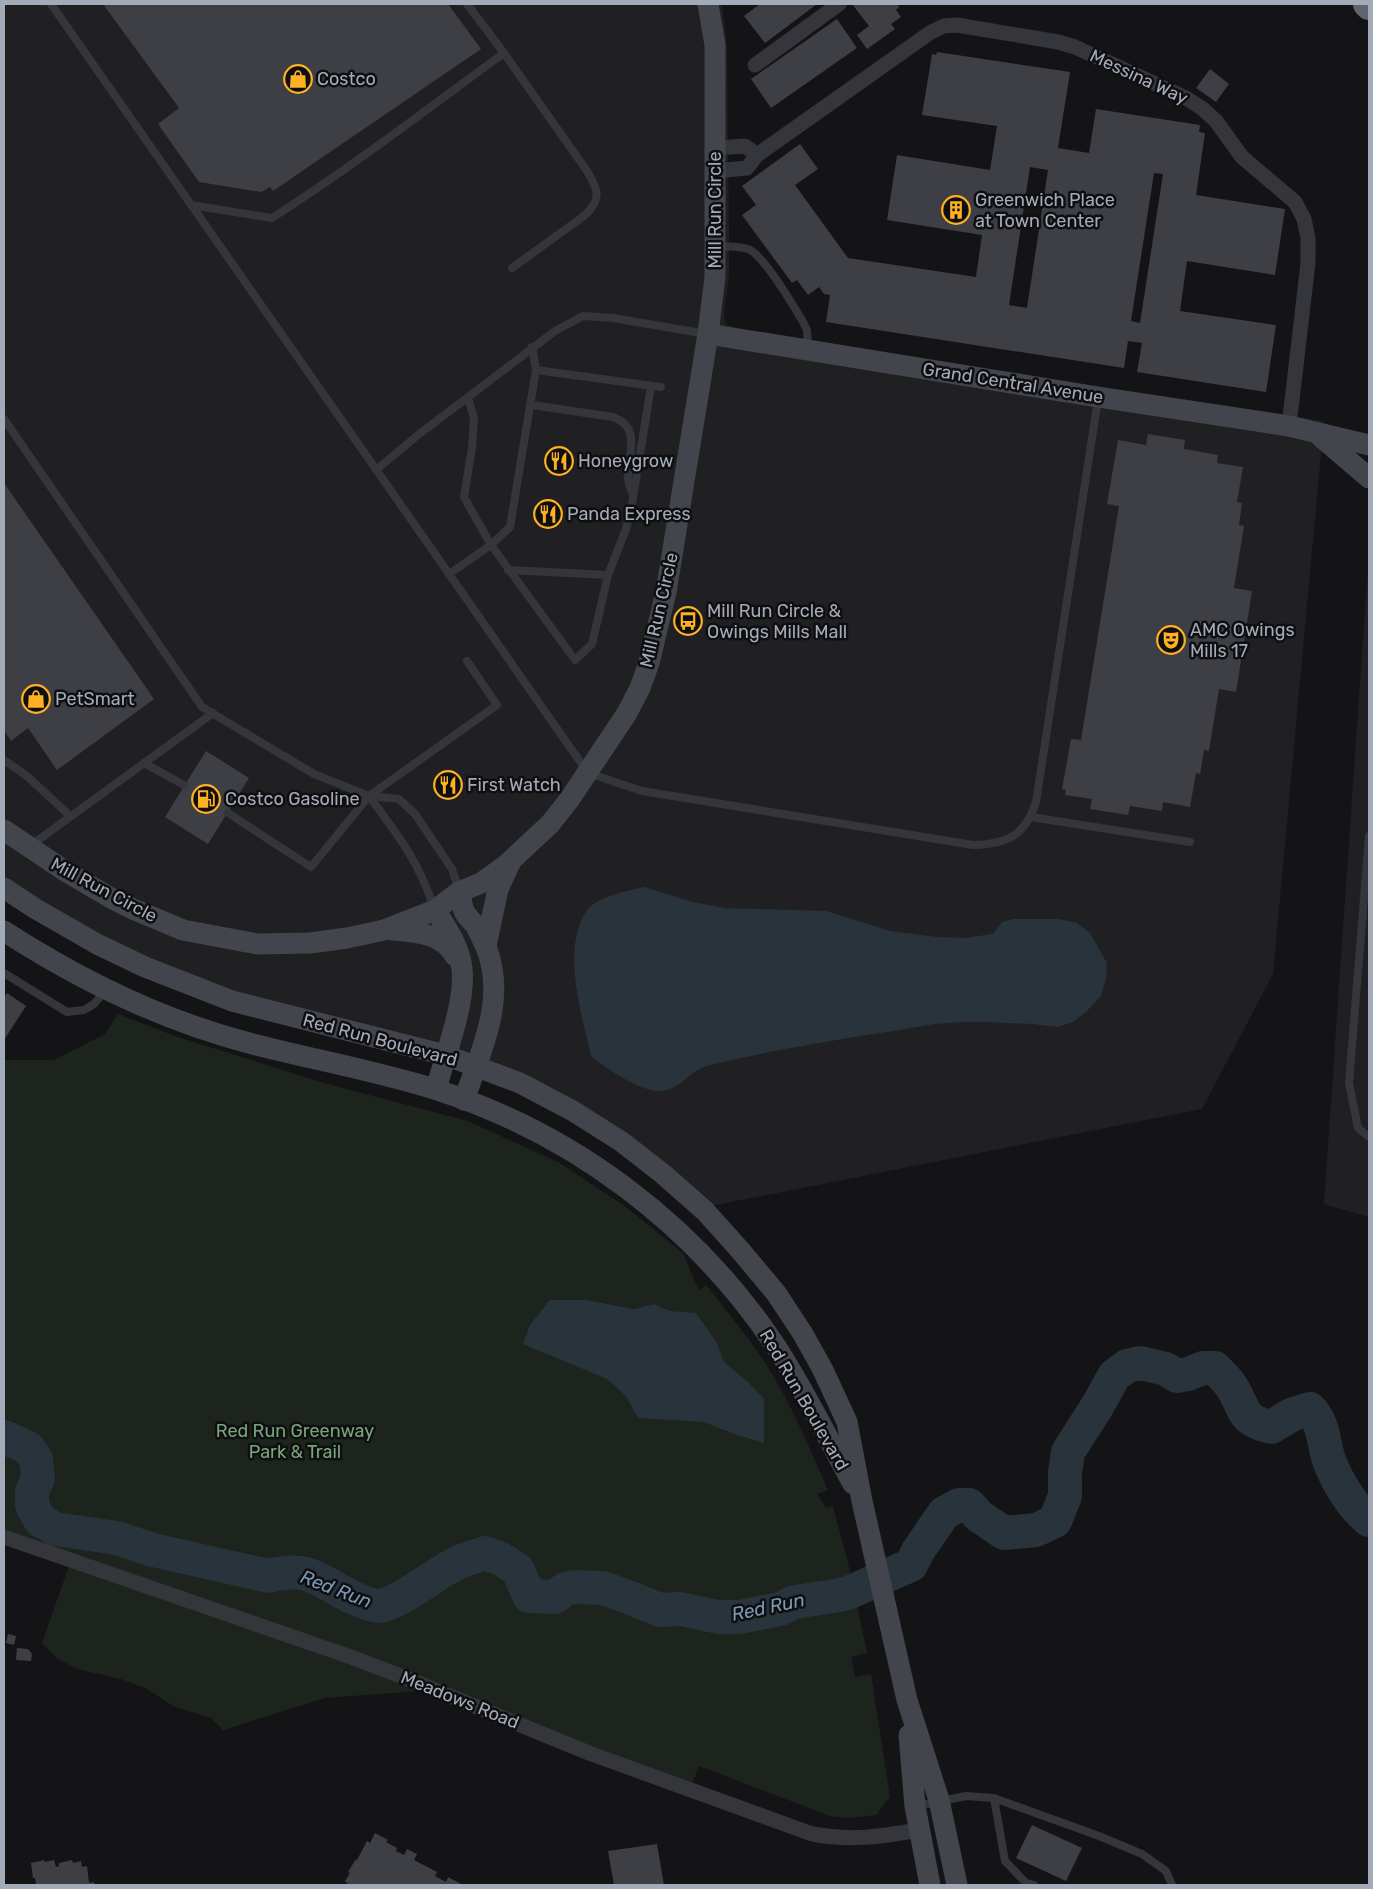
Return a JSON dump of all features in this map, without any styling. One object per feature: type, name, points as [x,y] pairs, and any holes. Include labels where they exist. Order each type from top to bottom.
[{"type":"street","name":"Mill Run Circle","points":[[4,830],[65,871],[133,909],[191,932],[257,944],[310,943],[347,938],[384,930],[435,910],[459,892],[481,883],[514,858],[550,824],[588,773],[627,713],[640,688],[653,649],[667,583],[708,334],[715,277],[715,45],[708,4]]},
{"type":"street","points":[[755,65],[839,4]]},
{"type":"street","name":"Messina Way","points":[[715,171],[747,168],[757,155],[925,36],[944,26],[957,25],[1058,42],[1075,47],[1186,98],[1203,109],[1216,121],[1242,157],[1295,202],[1304,219],[1308,238],[1308,263],[1289,426]]},
{"type":"street","points":[[715,148],[745,146],[757,155]]},
{"type":"street","name":"Grand Central Avenue","points":[[708,334],[1289,426],[1369,445]]},
{"type":"street","name":"Grand Central Avenue","points":[[1317,434],[1369,478]]},
{"type":"street","points":[[486,946],[498,889],[514,858]]},
{"type":"street","name":"Red Run Boulevard","points":[[4,888],[97,944],[145,967],[232,1001],[445,1054],[520,1083],[573,1111],[622,1142],[663,1174],[705,1211],[776,1293],[823,1370],[847,1422],[862,1502],[877,1560],[894,1648],[907,1700],[939,1800],[957,1885]]},
{"type":"street","points":[[459,892],[465,912],[486,946],[494,981],[494,1004],[487,1035],[464,1100]]},
{"type":"street","points":[[435,910],[458,952],[462,969],[460,998],[436,1089]]},
{"type":"street","points":[[384,930],[418,932],[435,938],[452,951],[462,969]]},
{"type":"street","name":"Red Run Boulevard","points":[[4,931],[49,959],[139,1006],[247,1043],[436,1089],[507,1117],[557,1142],[599,1168],[642,1200],[682,1235],[748,1308],[796,1380],[862,1502]]},
{"type":"street","name":"Meadows Road","points":[[4,1537],[350,1657],[589,1753],[812,1834],[836,1838],[864,1838],[918,1830]]},
{"type":"street","name":"Red Run Boulevard","points":[[907,1700],[915,1806],[918,1830],[930,1885]]},
{"type":"lane","points":[[50,4],[588,773],[642,791],[973,845],[990,844],[1014,836],[1031,817],[1038,794],[1098,397]]},
{"type":"lane","points":[[467,4],[587,171],[595,184],[598,196],[594,207],[584,216],[512,268]]},
{"type":"lane","points":[[191,205],[272,218],[325,184],[504,54]]},
{"type":"lane","points":[[715,246],[746,248],[754,252],[762,261],[802,320],[807,330],[808,351]]},
{"type":"lane","points":[[376,470],[418,435],[532,348],[555,331],[583,316],[613,318],[708,334]]},
{"type":"lane","points":[[449,574],[491,545],[510,528],[532,405],[536,370],[532,348]]},
{"type":"lane","points":[[536,370],[661,387]]},
{"type":"lane","points":[[468,398],[474,418],[472,448],[464,497],[491,545],[508,570],[575,660],[592,644],[608,575],[626,529],[651,386]]},
{"type":"lane","points":[[532,405],[613,417],[622,421],[628,427],[632,442],[627,478],[633,497]]},
{"type":"lane","points":[[4,419],[202,706],[314,774],[369,796],[399,800],[415,814],[452,869],[459,892]]},
{"type":"lane","points":[[508,570],[608,575]]},
{"type":"lane","points":[[228,813],[311,867],[369,796],[497,705],[467,661]]},
{"type":"lane","points":[[29,847],[213,713]]},
{"type":"lane","points":[[4,760],[28,776],[70,816]]},
{"type":"lane","points":[[144,763],[184,785]]},
{"type":"lane","points":[[369,796],[414,860],[435,910]]},
{"type":"lane","points":[[1031,817],[1190,842]]},
{"type":"lane","points":[[1369,836],[1367,883],[1349,1083],[1358,1128],[1369,1138]]},
{"type":"lane","points":[[4,973],[67,1012],[84,1010],[94,1004],[106,990]]},
{"type":"lane","points":[[915,1806],[966,1796],[994,1798],[1099,1836],[1142,1854],[1166,1872],[1172,1885]]},
{"type":"lane","points":[[994,1798],[1005,1860],[1026,1883],[1034,1885]]},
{"type":"shaded area","points":[[4,4],[722,4],[727,46],[729,275],[724,315],[726,324],[745,332],[1324,421],[1273,974],[1202,1109],[711,1206],[577,1106],[258,1002],[125,950],[4,877]]},
{"type":"shaded area","points":[[1369,553],[1369,1217],[1324,1204]]},
{"type":"shaded area","points":[[645,887],[692,902],[725,908],[826,911],[890,931],[937,937],[964,938],[993,934],[1002,922],[1014,919],[1059,919],[1077,923],[1090,933],[1107,963],[1106,979],[1101,996],[1086,1012],[1073,1022],[1058,1027],[985,1022],[935,1024],[735,1059],[701,1068],[668,1090],[653,1091],[624,1079],[591,1056],[579,1001],[574,961],[575,942],[580,925],[588,909],[606,898]]},
{"type":"shaded area","points":[[550,1300],[587,1300],[634,1309],[654,1304],[670,1311],[696,1313],[717,1343],[724,1362],[750,1384],[764,1399],[764,1443],[704,1422],[638,1418],[626,1396],[607,1379],[523,1344],[530,1325]]},
{"type":"green space","name":"Red Run Greenway Park & Trail","points":[[118,1014],[178,1037],[324,1083],[468,1121],[558,1162],[626,1207],[683,1253],[699,1291],[706,1285],[764,1361],[799,1424],[828,1490],[817,1494],[826,1508],[833,1506],[850,1571],[867,1653],[851,1657],[855,1677],[871,1674],[890,1797],[876,1815],[848,1818],[830,1816],[699,1766],[692,1783],[420,1691],[325,1698],[223,1730],[211,1718],[175,1707],[145,1688],[121,1679],[77,1669],[58,1659],[42,1643],[69,1566],[4,1543],[4,1060],[54,1060],[105,1034]],"holes":[[[587,1300],[634,1309],[654,1304],[670,1311],[544,1307]]]},
{"type":"building","name":"Costco","points":[[103,4],[448,4],[481,49],[273,191],[270,187],[261,192],[199,182],[158,124],[179,108]]},
{"type":"building","points":[[760,4],[817,4],[765,43],[744,16]]},
{"type":"building","points":[[852,4],[897,4],[899,7],[896,10],[901,17],[891,24],[895,29],[867,49],[857,35],[869,26]]},
{"type":"building","points":[[837,19],[857,48],[771,108],[751,79]]},
{"type":"building","points":[[937,52],[1070,72],[1058,148],[1089,153],[1096,109],[1200,125],[1199,132],[1205,133],[1196,195],[1285,209],[1275,275],[1187,261],[1180,311],[1276,325],[1266,392],[1137,372],[1142,343],[1128,341],[1124,368],[826,322],[830,295],[824,294],[819,287],[808,295],[797,280],[792,283],[742,215],[756,205],[742,186],[800,144],[818,169],[795,185],[848,258],[976,277],[982,235],[887,220],[897,155],[990,170],[997,126],[922,115],[932,54],[936,55]],"holes":[[[1030,167],[1048,170],[1027,308],[1009,305]],[[1154,173],[1163,174],[1140,323],[1131,321]]]},
{"type":"building","points":[[1210,69],[1229,84],[1216,102],[1196,88]]},
{"type":"building","name":"AMC Owings Mills 17","points":[[1148,434],[1185,440],[1184,449],[1218,455],[1217,463],[1243,467],[1237,502],[1242,503],[1239,525],[1244,526],[1234,588],[1252,591],[1236,692],[1219,689],[1209,751],[1204,750],[1200,774],[1196,773],[1190,807],[1163,802],[1162,811],[1130,806],[1128,815],[1090,809],[1092,799],[1065,795],[1066,790],[1062,789],[1071,739],[1081,740],[1119,506],[1107,504],[1118,440],[1146,445]]},
{"type":"building","points":[[4,483],[154,699],[57,770],[28,728],[11,741],[4,730]]},
{"type":"building","name":"Costco Gasoline","points":[[206,751],[249,778],[208,844],[165,817]]},
{"type":"building","points":[[7,993],[26,1006],[4,1040],[4,997]]},
{"type":"building","points":[[8,1634],[16,1636],[14,1645],[6,1643]]},
{"type":"building","points":[[17,1648],[28,1649],[32,1654],[31,1661],[16,1660]]},
{"type":"building","points":[[1032,1825],[1082,1848],[1066,1881],[1016,1858]]},
{"type":"building","points":[[375,1833],[388,1840],[386,1842],[397,1848],[396,1851],[404,1855],[407,1849],[417,1854],[414,1860],[437,1872],[435,1876],[446,1882],[448,1877],[463,1885],[349,1885],[345,1881],[350,1873],[348,1872],[367,1841],[370,1843]]},
{"type":"building","points":[[657,1844],[664,1885],[614,1885],[608,1851]]},
{"type":"building","points":[[44,1860],[45,1862],[54,1860],[56,1867],[59,1866],[59,1863],[72,1860],[73,1863],[81,1861],[82,1867],[87,1866],[89,1883],[94,1882],[95,1885],[32,1885],[36,1884],[35,1878],[33,1878],[31,1863]]},
{"type":"waterway","name":"Red Run","points":[[4,1437],[28,1448],[36,1459],[38,1478],[32,1492],[32,1505],[40,1520],[55,1529],[117,1538],[153,1550],[269,1576],[285,1573],[308,1575],[318,1578],[361,1601],[379,1606],[405,1595],[457,1563],[485,1553],[501,1559],[518,1570],[529,1596],[555,1597],[565,1589],[575,1587],[603,1588],[660,1610],[681,1609],[718,1617],[739,1617],[780,1609],[795,1602],[848,1593],[911,1565],[918,1551],[944,1513],[959,1505],[969,1505],[979,1516],[1004,1533],[1036,1530],[1055,1521],[1065,1496],[1065,1473],[1068,1452],[1114,1376],[1127,1366],[1140,1363],[1166,1369],[1177,1376],[1203,1368],[1215,1368],[1229,1383],[1248,1417],[1253,1421],[1271,1427],[1293,1414],[1310,1409],[1318,1421],[1330,1463],[1337,1479],[1351,1501],[1369,1520]]},
{"type":"place","name":"Costco","points":[[298,79]]},
{"type":"place","name":"Greenwich Place at Town Center","points":[[956,210]]},
{"type":"place","name":"Honeygrow","points":[[559,461]]},
{"type":"place","name":"Panda Express","points":[[548,514]]},
{"type":"place","name":"Mill Run Circle & Owings Mills Mall","points":[[688,621]]},
{"type":"place","name":"AMC Owings Mills 17","points":[[1171,640]]},
{"type":"place","name":"PetSmart","points":[[36,699]]},
{"type":"place","name":"First Watch","points":[[448,785]]},
{"type":"place","name":"Costco Gasoline","points":[[206,799]]}]
